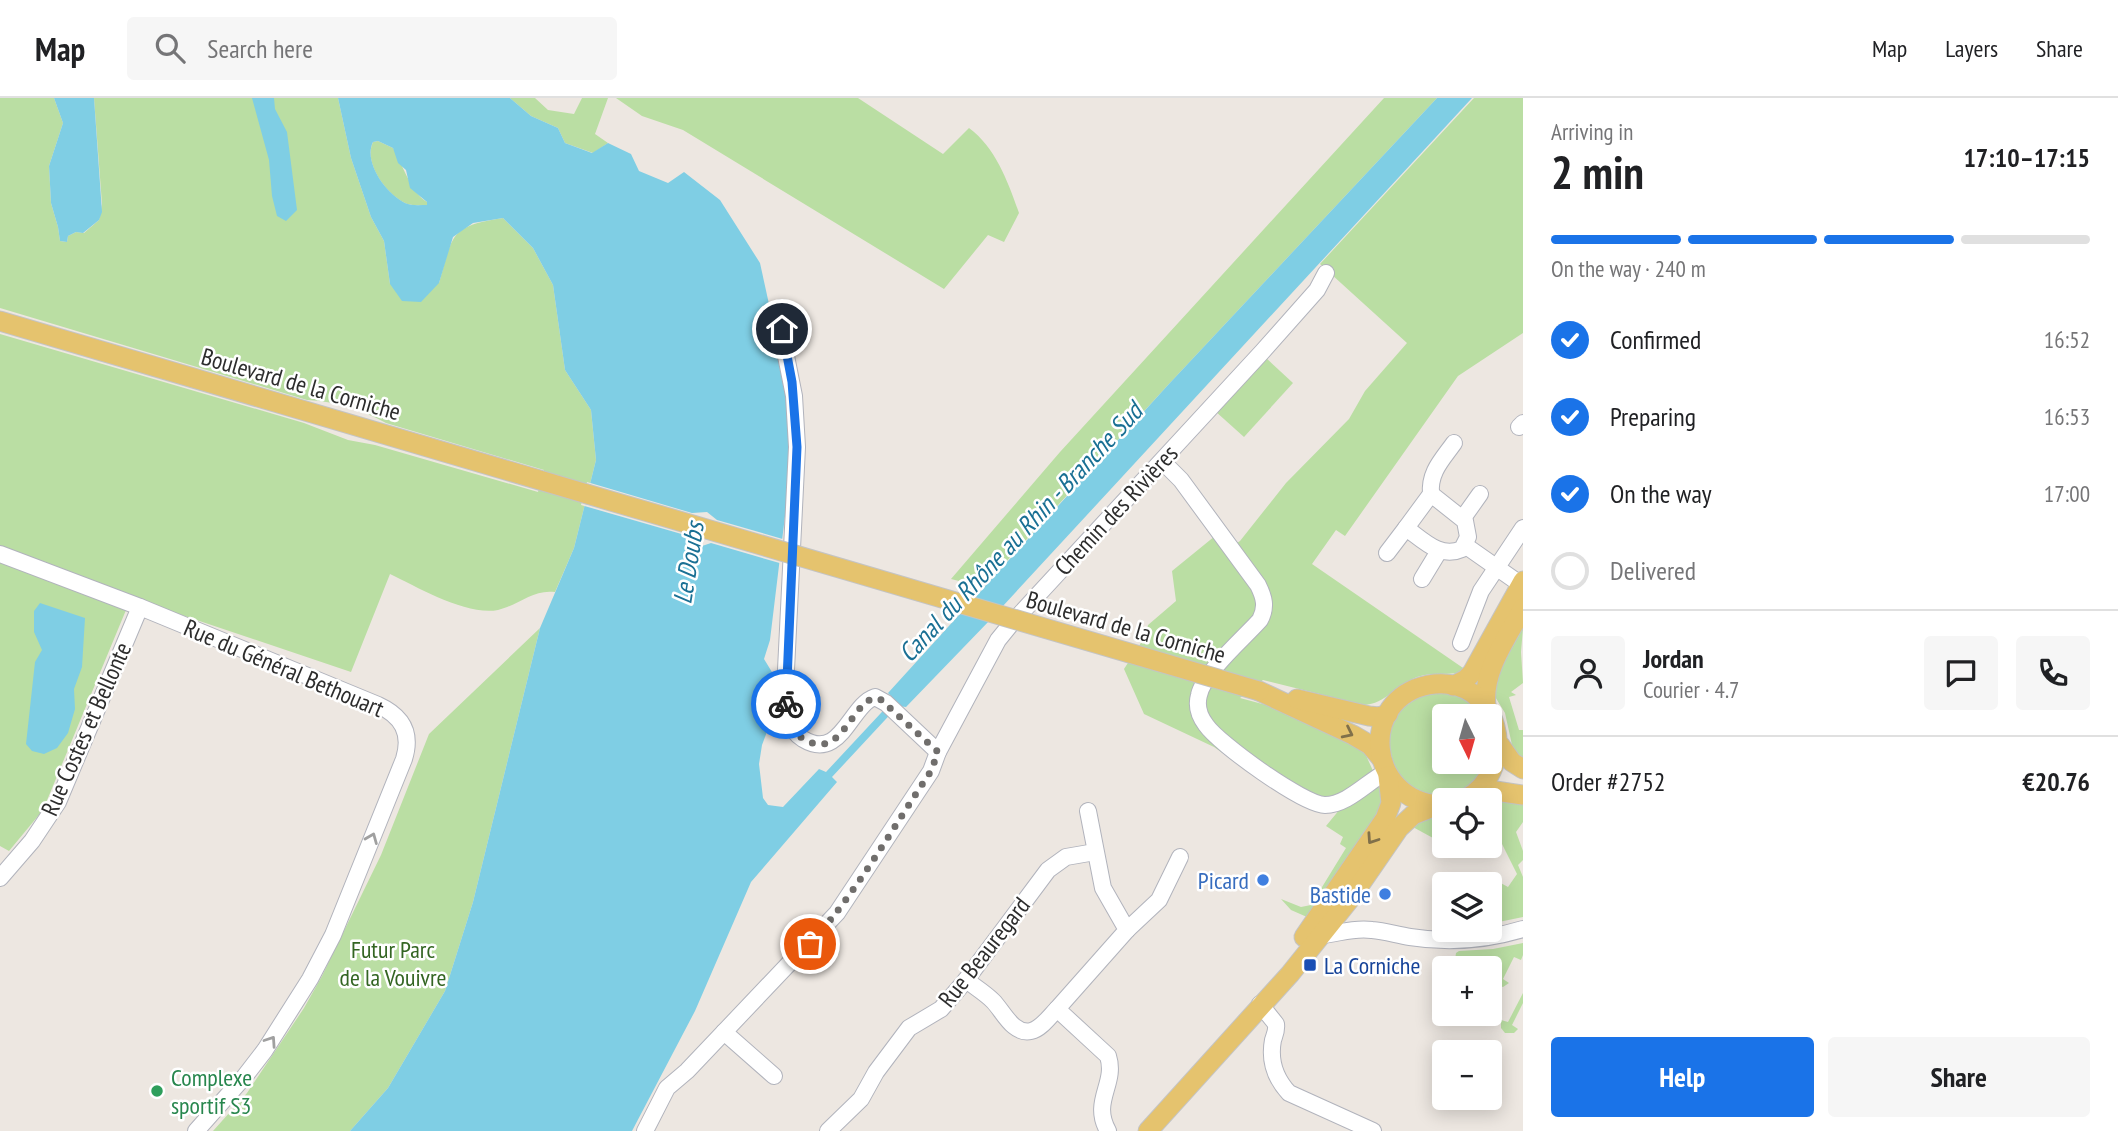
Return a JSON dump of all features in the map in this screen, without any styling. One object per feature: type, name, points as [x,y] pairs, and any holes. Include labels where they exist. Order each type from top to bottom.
[{"type":"main road","name":"Boulevard de la Corniche","points":[[0,321],[1263,692],[1369,716],[1388,714]]},
{"type":"main road","points":[[1453,685],[1472,673],[1522,584]]},
{"type":"main road","points":[[1486,704],[1488,675],[1523,608]]},
{"type":"main road","points":[[1148,1131],[1260,1004],[1315,933],[1385,819],[1391,803],[1381,733],[1388,714],[1403,697],[1430,685],[1453,685],[1471,693],[1484,704]]},
{"type":"main road","name":"Boulevard de la Corniche","points":[[1263,692],[1353,734],[1370,745],[1406,795],[1432,803]]},
{"type":"main road","points":[[1502,748],[1512,762],[1523,769]]},
{"type":"main road","points":[[1478,788],[1493,774]]},
{"type":"main road","points":[[1502,792],[1523,795]]},
{"type":"main road","points":[[1315,933],[1350,899],[1408,818],[1432,809]]},
{"type":"street","name":"Chemin des Rivières","points":[[645,1131],[667,1088],[810,944],[836,913],[931,771],[938,752],[998,640],[1317,290],[1326,273]]},
{"type":"street","points":[[781,308],[784,346],[794,396],[797,447],[786,658],[787,716],[794,732],[802,738],[825,743],[847,729],[867,700],[875,697],[890,707],[938,752]]},
{"type":"street","points":[[1387,553],[1431,494],[1433,471],[1454,443]]},
{"type":"street","points":[[1163,462],[1181,480],[1258,585],[1265,601],[1260,620],[1200,689],[1198,706],[1205,724],[1228,748],[1318,805],[1334,804],[1385,769]]},
{"type":"street","points":[[1431,494],[1463,517],[1469,532],[1466,546]]},
{"type":"street","points":[[1463,517],[1480,494]]},
{"type":"street","points":[[1406,528],[1439,551],[1453,552],[1466,546]]},
{"type":"street","points":[[1461,643],[1481,591],[1523,528]]},
{"type":"street","points":[[1466,546],[1522,584]]},
{"type":"street","points":[[1422,579],[1439,551]]},
{"type":"street","name":"Rue du Général Bethouart","points":[[0,554],[140,607],[378,705],[393,713],[403,724],[407,752],[333,935],[310,979],[265,1050],[195,1131]]},
{"type":"street","name":"Rue Costes et Bellonte","points":[[0,878],[32,841],[58,802],[140,607]]},
{"type":"street","points":[[1088,811],[1103,888],[1127,930]]},
{"type":"street","name":"Rue Beauregard","points":[[828,1131],[862,1099],[876,1072],[909,1028],[942,1009],[1048,870],[1066,857],[1096,852]]},
{"type":"street","points":[[966,980],[992,1001],[1013,1025],[1023,1031],[1039,1027],[1127,930],[1159,900],[1180,858]]},
{"type":"street","points":[[1350,899],[1355,915],[1372,930]]},
{"type":"street","points":[[1315,933],[1372,930],[1412,938],[1448,940],[1491,936],[1523,929]]},
{"type":"street","points":[[1260,1004],[1276,1024],[1272,1059],[1276,1075],[1289,1093],[1373,1131]]},
{"type":"street","points":[[1057,1009],[1108,1056],[1111,1069],[1101,1108],[1108,1131]]},
{"type":"street","points":[[724,1032],[774,1076]]},
{"type":"green space","points":[[0,98],[54,98],[63,123],[49,166],[51,203],[60,241],[67,242],[68,236],[76,232],[84,233],[99,220],[102,204],[94,98],[338,98],[351,158],[371,217],[384,241],[390,284],[439,283],[447,254],[456,236],[463,229],[485,221],[503,218],[533,248],[553,285],[565,370],[591,410],[596,460],[574,548],[555,592],[540,593],[506,608],[486,611],[443,600],[390,574],[351,672],[131,598],[43,810],[9,851],[0,846],[0,334],[304,423],[348,440],[375,445],[538,492],[544,470],[386,423],[348,407],[307,400],[0,308]]},
{"type":"green space","points":[[510,98],[535,98],[548,110],[574,114],[582,98],[608,98],[595,134],[608,143],[593,153],[565,143],[558,128],[531,116]]},
{"type":"green space","points":[[616,98],[858,98],[943,154],[969,128],[987,145],[994,156],[1019,213],[1004,242],[988,235],[944,289],[683,130],[642,116]]},
{"type":"green space","points":[[1384,98],[1437,98],[983,587],[951,579],[1060,452]]},
{"type":"green space","points":[[1474,98],[1523,98],[1523,333],[1458,376],[1345,536],[1336,530],[1312,564],[1466,670],[1417,677],[1385,698],[1364,705],[1263,680],[1240,698],[1266,705],[1364,751],[1374,773],[1330,801],[1281,793],[1214,747],[1144,714],[1124,669],[1146,635],[1148,625],[1176,601],[1172,571],[1215,536],[1225,551],[1240,541],[1286,483],[1349,419],[1365,391],[1407,343],[1320,264]]},
{"type":"green space","points":[[378,141],[393,148],[416,192],[427,202],[427,206],[405,203],[384,185],[371,159],[373,142]]},
{"type":"green space","points":[[1265,357],[1293,383],[1244,437],[1215,411]]},
{"type":"green space","name":"Futur Parc de la Vouivre","points":[[540,628],[473,902],[445,991],[388,1088],[350,1131],[213,1131],[247,1093],[304,1008],[322,976],[381,855],[429,734]]},
{"type":"green space","points":[[1523,628],[1523,683],[1511,692],[1516,695],[1509,697],[1519,730],[1523,730],[1523,761],[1512,745],[1502,704],[1494,695],[1497,675]]},
{"type":"green space","points":[[1426,692],[1461,694],[1472,704],[1432,704],[1432,774],[1480,774],[1467,788],[1432,788],[1432,795],[1407,788],[1385,748],[1397,712]]},
{"type":"green space","points":[[1378,782],[1382,793],[1380,810],[1307,917],[1291,910],[1281,899],[1301,907],[1311,905],[1346,848],[1340,844],[1343,837],[1326,826],[1340,809]]},
{"type":"green space","points":[[1502,801],[1523,805],[1523,822],[1516,832],[1523,851],[1523,860],[1518,865],[1523,877],[1523,917],[1502,921],[1502,884],[1508,887],[1517,874],[1502,844]]},
{"type":"green space","points":[[1432,817],[1432,837],[1411,826]]},
{"type":"green space","points":[[1523,943],[1521,960],[1514,957],[1503,979],[1509,983],[1503,987],[1502,956],[1456,956],[1459,951],[1493,949]]},
{"type":"green space","points":[[1523,993],[1523,1003],[1512,1025],[1518,1029],[1514,1033],[1505,1033],[1501,1028],[1502,1020],[1508,1022]]},
{"type":"water","points":[[54,98],[94,98],[102,212],[99,220],[83,233],[76,232],[68,236],[67,242],[60,241],[51,203],[49,166],[63,123]]},
{"type":"water","points":[[252,98],[274,98],[275,109],[287,132],[297,210],[286,221],[277,216],[272,196],[269,160]]},
{"type":"water","name":"Le Doubs","points":[[338,98],[510,98],[531,116],[558,128],[565,143],[592,153],[608,143],[631,154],[639,171],[668,183],[684,172],[720,200],[760,263],[783,368],[790,444],[789,483],[770,640],[764,659],[775,677],[777,705],[762,745],[759,764],[763,798],[768,805],[783,807],[819,769],[826,772],[894,699],[888,693],[1168,385],[1437,98],[1472,98],[990,620],[906,707],[898,706],[832,777],[837,782],[751,882],[695,1011],[632,1131],[350,1131],[388,1088],[445,991],[473,902],[540,628],[574,548],[596,460],[591,410],[565,370],[553,285],[533,248],[503,218],[473,223],[453,237],[439,283],[421,302],[402,301],[390,284],[384,241],[371,217],[351,158]],"holes":[[[378,141],[393,148],[398,163],[406,170],[410,188],[427,202],[427,205],[405,203],[378,177],[371,159],[373,142]]]},
{"type":"water","points":[[40,603],[85,618],[82,667],[74,689],[75,709],[68,733],[57,748],[44,754],[32,751],[26,744],[35,662],[42,650],[34,632],[34,611]]},
{"type":"pier","points":[[587,482],[692,513],[707,512],[717,520],[786,540],[783,564],[711,543],[696,545],[685,535],[581,505]]},
{"type":"way so far","points":[[786,704],[789,723],[794,732],[818,744],[839,736],[867,700],[875,697],[904,719],[938,752],[931,771],[863,876],[810,944]]},
{"type":"place","name":"Picard","points":[[1263,880]]},
{"type":"place","name":"Bastide","points":[[1385,894]]},
{"type":"place","name":"La Corniche","points":[[1310,965]]},
{"type":"place","name":"Complexe sportif S3","points":[[157,1091]]},
{"type":"route","points":[[782,329],[794,396],[797,447],[786,704]]},
{"type":"water label","name":"Canal du Rhône au Rhin - Branche Sud","points":[[1020,532]]}]
